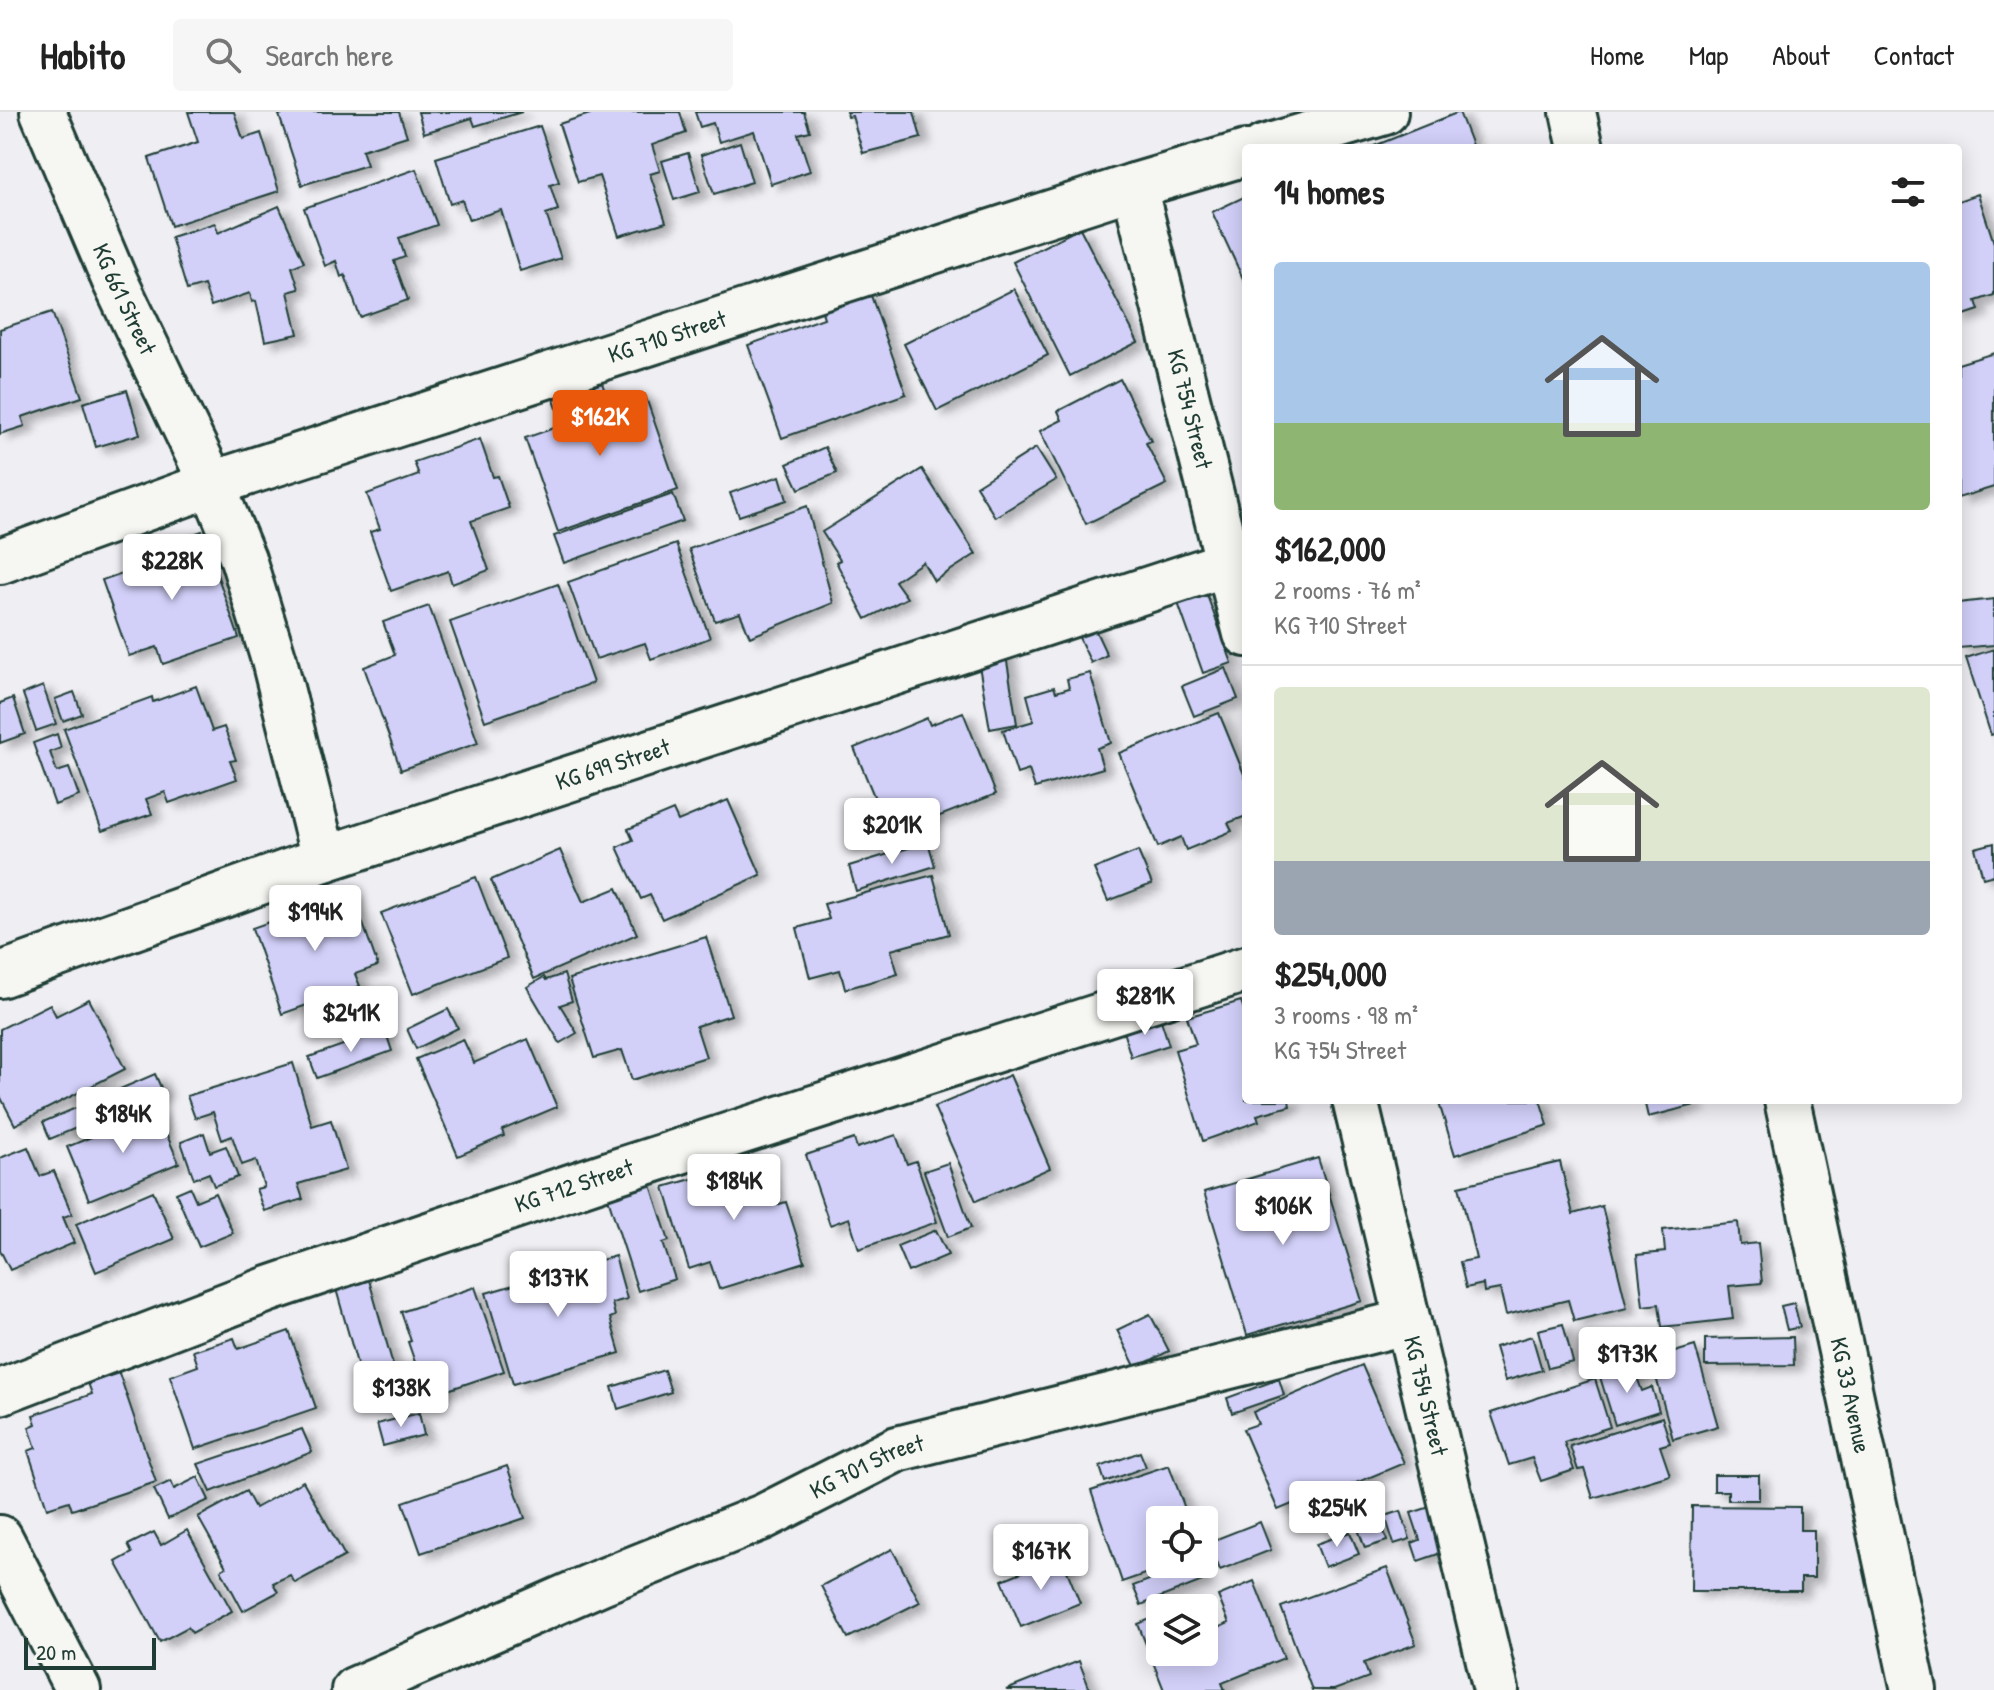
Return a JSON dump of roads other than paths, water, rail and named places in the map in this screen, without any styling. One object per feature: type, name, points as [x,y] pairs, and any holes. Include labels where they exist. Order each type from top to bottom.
[{"type":"street","name":"KG 661 Street","points":[[43,112],[114,279],[212,484],[243,559],[274,660],[324,859]]},
{"type":"street","points":[[1277,144],[1385,112]]},
{"type":"street","points":[[1573,112],[1580,144]]},
{"type":"street","name":"KG 710 Street","points":[[0,561],[212,484],[1134,186],[1242,154]]},
{"type":"street","name":"KG 754 Street","points":[[1134,186],[1242,617]]},
{"type":"street","name":"KG 699 Street","points":[[0,975],[324,859],[1229,563]]},
{"type":"street","name":"KG 712 Street","points":[[0,1392],[269,1289],[612,1173],[1242,970]]},
{"type":"street","name":"KG 754 Street","points":[[1356,1104],[1496,1690]]},
{"type":"street","name":"KG 33 Avenue","points":[[1788,1104],[1914,1690]]},
{"type":"street","name":"KG 701 Street","points":[[354,1690],[601,1582],[763,1517],[897,1449],[1406,1322]]},
{"type":"street","points":[[0,1538],[78,1690]]}]
